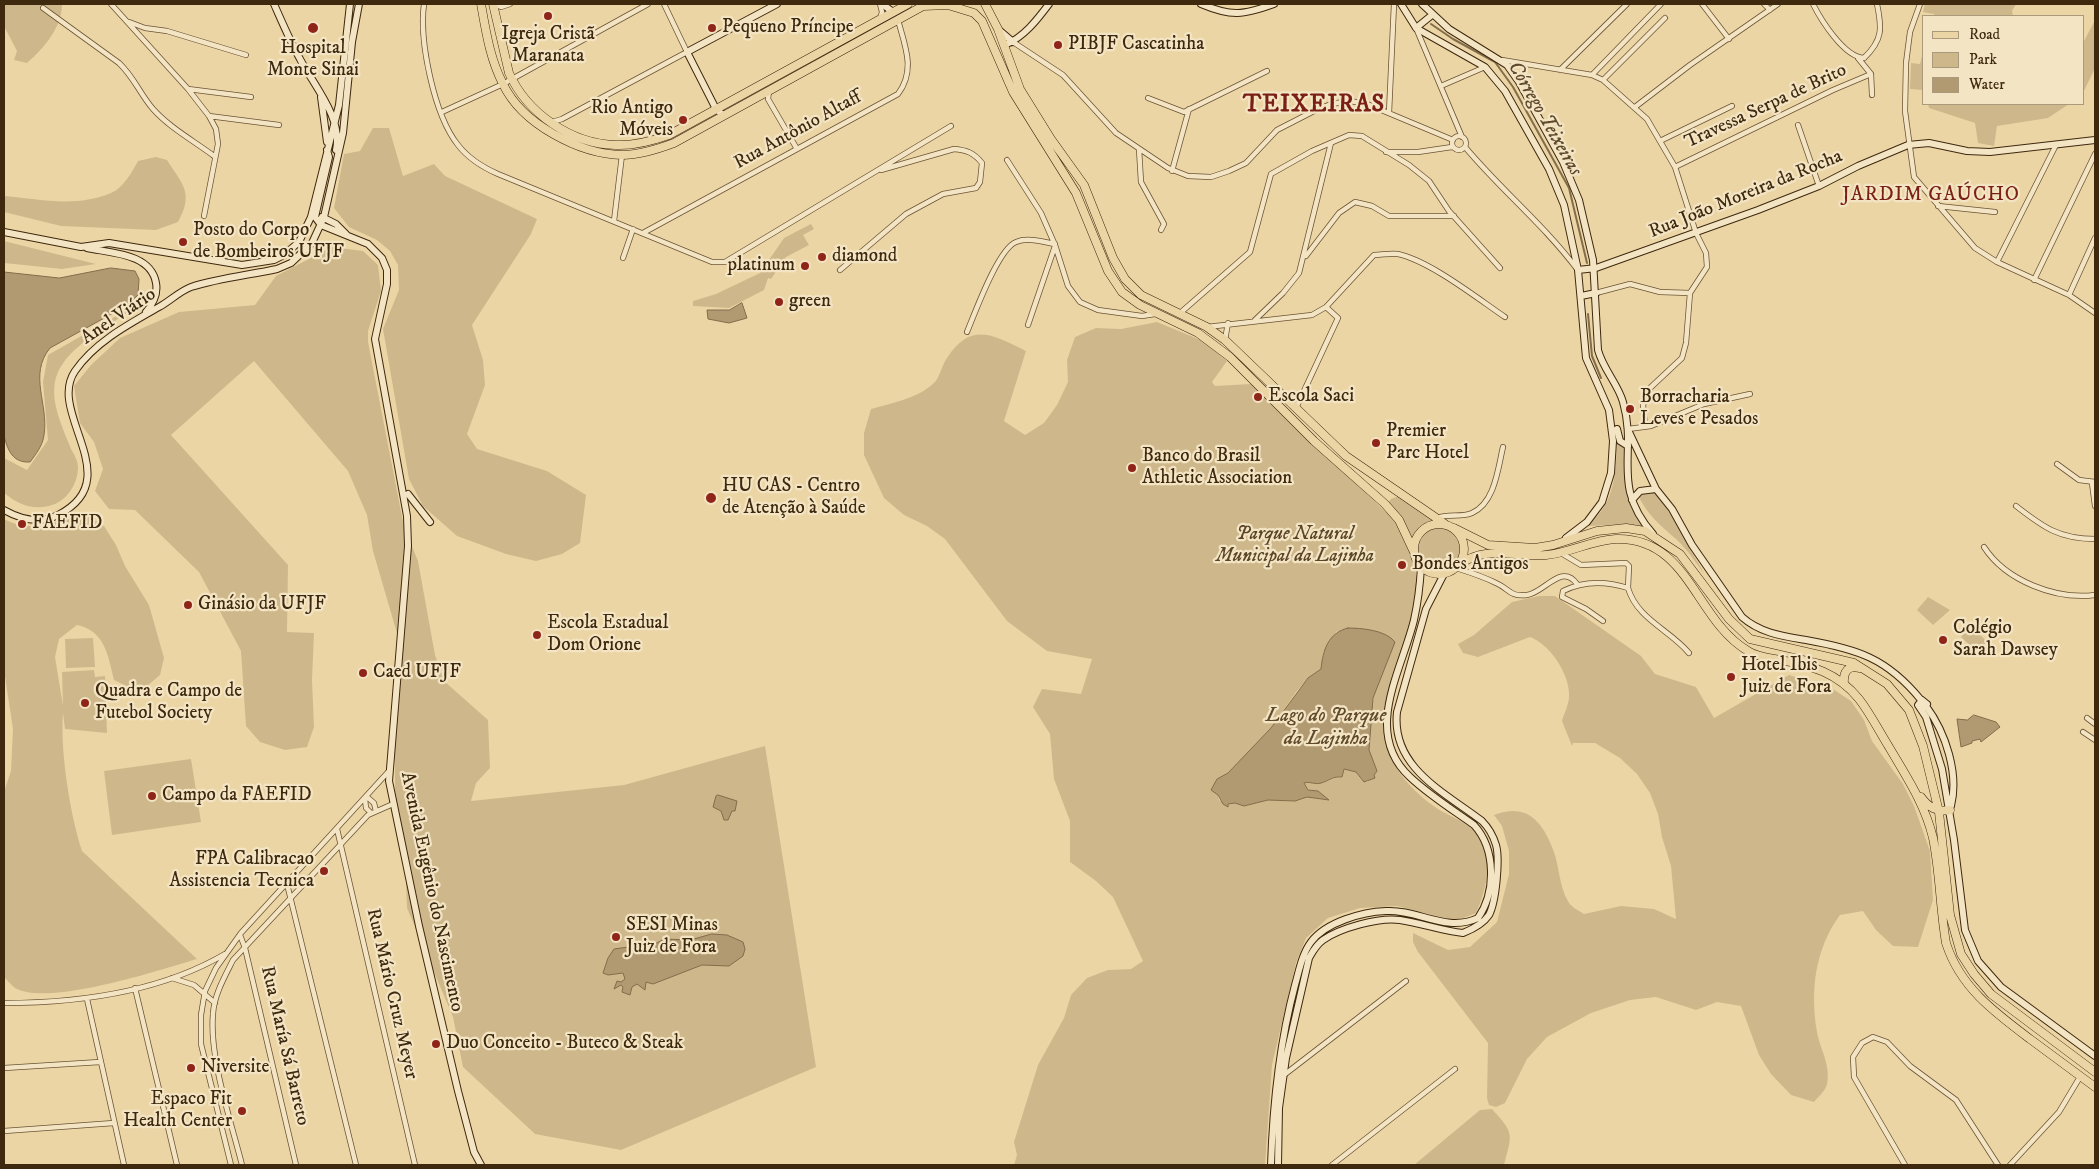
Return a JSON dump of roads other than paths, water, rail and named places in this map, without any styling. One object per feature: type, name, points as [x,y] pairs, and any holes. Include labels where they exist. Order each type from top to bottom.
[{"type":"main road","points":[[274,4],[300,59],[328,106],[334,126],[337,144],[324,202],[326,209]]},
{"type":"main road","points":[[81,247],[109,243],[242,265],[274,260],[291,250],[299,242],[312,218],[327,148],[339,105],[350,4]]},
{"type":"main road","points":[[326,209],[343,133],[352,42],[359,4]]},
{"type":"main road","points":[[481,4],[491,57],[503,84],[524,111],[543,128],[586,149],[622,155],[644,153],[674,143],[923,6],[952,5],[964,7],[980,14],[987,21],[998,43],[1004,45],[1013,42],[1039,18],[1050,4]]},
{"type":"main road","points":[[493,4],[504,59],[511,79],[532,107],[564,131],[604,144],[626,145],[647,142],[669,135],[908,4]]},
{"type":"main road","points":[[724,115],[716,109],[687,52],[777,4]]},
{"type":"main road","points":[[881,4],[893,12]]},
{"type":"main road","points":[[985,4],[998,29],[1020,89],[1051,139],[1084,185],[1113,258],[1125,279],[1141,295],[1207,327],[1225,340],[1346,456],[1445,524],[1488,544],[1535,548],[1553,545],[1579,536],[1610,529],[1626,528],[1655,536],[1680,554],[1729,619],[1750,639],[1768,645],[1854,663],[1887,684],[1909,710],[1923,746],[1939,812],[1950,915],[1957,944],[1968,965],[1991,994],[2095,1072]]},
{"type":"main road","points":[[1201,4],[1214,6],[1236,14],[1248,13],[1274,4]]},
{"type":"main road","points":[[1401,4],[1416,28],[1485,67],[1505,92],[1518,112],[1560,191],[1570,225],[1578,270],[1586,358],[1612,418],[1613,462],[1607,491],[1598,510],[1575,533],[1553,545]]},
{"type":"main road","points":[[1422,4],[1448,30],[1507,65],[1519,82],[1574,185],[1585,222],[1594,268],[1598,350],[1602,363],[1621,396],[1628,429],[1636,450],[1656,488],[1672,510],[1692,545],[1720,586],[1749,623],[1774,634],[1826,644],[1866,655],[1889,667],[1922,705],[1940,730],[1952,767],[1953,791],[1950,810]]},
{"type":"main road","points":[[952,5],[971,12],[982,21],[1023,111],[1076,193],[1100,253],[1116,284],[1129,298],[1198,333],[1230,357],[1314,440],[1385,504],[1399,520],[1421,567],[1414,621],[1388,701],[1386,723],[1388,738],[1393,754],[1410,777],[1474,825],[1483,835],[1489,849],[1490,872],[1487,898],[1478,918],[1468,923],[1456,925],[1395,910],[1388,910],[1346,920],[1320,932],[1304,953],[1289,1009],[1280,1074],[1278,1165]]},
{"type":"main road","points":[[1416,28],[1432,15]]},
{"type":"main road","points":[[998,29],[1013,42]]},
{"type":"main road","points":[[320,94],[325,120],[327,148]]},
{"type":"main road","points":[[328,106],[334,108],[339,105]]},
{"type":"main road","name":"Rua João Moreira da Rocha","points":[[1578,270],[1594,268],[1696,233],[1819,186],[1880,156],[1908,145],[1929,143],[1967,151],[1990,152],[2095,140]]},
{"type":"main road","name":"Anel Viário","points":[[4,510],[24,519],[47,519],[65,511],[82,491],[88,471],[87,456],[68,400],[69,388],[74,373],[89,353],[141,316],[192,286],[277,269],[290,263],[312,243],[326,209]]},
{"type":"main road","points":[[312,218],[324,217]]},
{"type":"main road","name":"Avenida Eugênio do Nascimento","points":[[324,217],[349,236]]},
{"type":"main road","points":[[312,218],[320,227]]},
{"type":"main road","name":"Avenida Eugênio do Nascimento","points":[[320,227],[368,244],[382,258],[386,270],[387,284],[375,339],[396,447],[408,524],[408,546],[389,772],[393,804],[419,926],[458,1091],[474,1152],[481,1165]]},
{"type":"main road","points":[[4,232],[131,258],[148,266],[154,275],[156,288],[152,306],[141,316]]},
{"type":"main road","points":[[1581,296],[1596,293]]},
{"type":"main road","points":[[1601,392],[1606,396],[1612,409],[1617,436],[1620,441],[1636,450]]},
{"type":"main road","points":[[1628,429],[1626,468],[1632,500],[1639,515],[1655,536]]},
{"type":"main road","name":"Avenida Eugênio do Nascimento","points":[[396,447],[412,516],[412,546],[401,619]]},
{"type":"main road","points":[[1632,500],[1640,490],[1656,488]]},
{"type":"main road","points":[[408,494],[430,522]]},
{"type":"main road","points":[[1385,504],[1390,498],[1399,494]]},
{"type":"main road","points":[[1414,552],[1414,544],[1422,530],[1437,523],[1445,524]]},
{"type":"main road","points":[[1454,528],[1463,538],[1464,545],[1462,559],[1457,566]]},
{"type":"main road","points":[[1271,1165],[1272,1109],[1309,958],[1316,946],[1324,939],[1379,920],[1399,920],[1464,933],[1483,922],[1490,914],[1497,874],[1497,847],[1491,832],[1482,820],[1413,768],[1401,749],[1395,726],[1397,712],[1426,609],[1444,574],[1470,556],[1487,552],[1529,556],[1559,552],[1615,539],[1630,540],[1658,550],[1670,558],[1680,569],[1720,627],[1742,648],[1762,657],[1811,665],[1827,672],[1844,683],[1863,704],[1916,792],[1933,838],[1946,942],[1956,968],[1972,990],[1992,1010],[2095,1087]]},
{"type":"main road","points":[[1421,567],[1432,573],[1444,574]]},
{"type":"main road","points":[[1844,683],[1843,677],[1848,668],[1863,669]]},
{"type":"main road","points":[[1909,710],[1922,705]]},
{"type":"main road","points":[[1922,705],[1942,769],[1950,810],[1963,920],[1971,949],[1978,962],[2001,987],[2095,1056]]},
{"type":"main road","points":[[1942,769],[1944,772],[1952,767]]},
{"type":"main road","points":[[1916,792],[1928,805],[1939,812],[1950,810]]},
{"type":"street","points":[[111,4],[188,89],[209,116],[218,137],[204,216]]},
{"type":"street","points":[[424,4],[422,16],[426,54],[442,112],[457,144],[480,166],[712,262],[725,262],[951,126]]},
{"type":"street","points":[[493,4],[504,7],[510,4]]},
{"type":"street","points":[[442,112],[503,84],[648,4]]},
{"type":"street","points":[[551,123],[562,119],[687,52],[664,4]]},
{"type":"street","points":[[880,20],[881,4]]},
{"type":"street","points":[[1389,113],[1394,4]]},
{"type":"street","points":[[1560,70],[1627,4]]},
{"type":"street","points":[[1592,75],[1661,4]]},
{"type":"street","points":[[1702,4],[1729,39]]},
{"type":"street","points":[[1764,4],[1770,10]]},
{"type":"street","points":[[1635,107],[1778,4]]},
{"type":"street","points":[[1813,4],[1822,22],[1849,52],[1861,58],[1871,74],[1872,95]]},
{"type":"street","points":[[1861,58],[1873,49],[1882,29],[1878,4]]},
{"type":"street","points":[[1920,4],[1910,32],[1906,63],[1905,111],[1908,145],[1914,177],[1975,248],[1997,262],[2069,295],[2095,313]]},
{"type":"street","points":[[43,8],[119,63],[130,73],[152,108],[163,120],[214,156]]},
{"type":"street","points":[[1603,80],[1665,18]]},
{"type":"street","name":"Rua Antônio Altaff","points":[[643,233],[898,94],[906,84],[910,68],[898,20]]},
{"type":"street","points":[[129,22],[145,28],[167,31],[246,56]]},
{"type":"street","points":[[1416,28],[1462,137],[1466,140],[1465,147],[1509,197],[1556,242],[1578,270]]},
{"type":"street","points":[[1013,42],[1063,76],[1116,133],[1172,171],[1188,176],[1211,177],[1229,171],[1246,163],[1277,130],[1331,104],[1350,101],[1367,104],[1453,140]]},
{"type":"street","points":[[1499,60],[1592,75],[1603,80],[1647,118],[1675,167],[1696,233],[1706,252],[1707,266],[1690,293],[1686,343],[1682,358],[1650,388],[1643,405],[1645,426]]},
{"type":"street","points":[[1441,86],[1485,67]]},
{"type":"street","points":[[1148,98],[1184,112],[1267,71]]},
{"type":"street","name":"Travessa Serpa de Brito","points":[[1675,167],[1833,90],[1871,74]]},
{"type":"street","points":[[188,89],[250,97]]},
{"type":"street","points":[[768,100],[769,90]]},
{"type":"street","points":[[760,95],[768,100],[797,149]]},
{"type":"street","points":[[1660,141],[1732,106]]},
{"type":"street","points":[[1172,171],[1189,109]]},
{"type":"street","points":[[209,116],[279,125]]},
{"type":"street","points":[[562,119],[564,131]]},
{"type":"street","points":[[1798,124],[1819,186]]},
{"type":"street","points":[[1179,314],[1250,252],[1271,174],[1298,158],[1349,135],[1362,136],[1384,152],[1409,165],[1429,181],[1454,216],[1500,268]]},
{"type":"street","points":[[1452,147],[1453,140],[1458,136],[1462,137]]},
{"type":"street","points":[[1255,320],[1283,293],[1299,273],[1331,143]]},
{"type":"street","points":[[1997,262],[2056,145]]},
{"type":"street","points":[[1384,152],[1418,152],[1452,147],[1458,150],[1465,147]]},
{"type":"street","points":[[840,270],[906,214],[943,194],[976,188],[980,182],[982,163],[975,155],[964,150],[954,149],[875,172]]},
{"type":"street","points":[[1139,149],[1141,182],[1164,224],[1161,230]]},
{"type":"street","points":[[2034,280],[2095,154]]},
{"type":"street","points":[[614,221],[622,155]]},
{"type":"street","points":[[1007,160],[1041,213],[1055,244],[1068,286],[1080,302],[1098,310],[1142,316],[1156,313]]},
{"type":"street","points":[[1304,258],[1339,213],[1355,202],[1372,206],[1388,216],[1454,216]]},
{"type":"street","points":[[1938,206],[1995,212]]},
{"type":"street","points":[[623,258],[633,229]]},
{"type":"street","points":[[2069,295],[2095,238]]},
{"type":"street","points":[[967,332],[993,272],[1004,253],[1015,242],[1028,240],[1055,244]]},
{"type":"street","points":[[1028,325],[1055,244]]},
{"type":"street","points":[[1207,327],[1228,323],[1312,315],[1326,307],[1374,256],[1396,254],[1409,258],[1443,276],[1504,317]]},
{"type":"street","points":[[1596,293],[1630,284],[1660,292],[1690,293]]},
{"type":"street","points":[[1295,408],[1338,318],[1326,307]]},
{"type":"street","points":[[1225,340],[1228,323]]},
{"type":"street","points":[[1628,429],[1651,426],[1716,400],[1750,394]]},
{"type":"street","points":[[1437,518],[1446,515],[1462,516],[1481,507],[1494,485],[1503,447]]},
{"type":"street","points":[[2057,464],[2079,480],[2094,482],[2095,506]]},
{"type":"street","points":[[2016,506],[2040,525],[2057,534],[2079,539],[2095,539]]},
{"type":"street","points":[[1984,547],[1992,560],[2019,578],[2050,592],[2080,597],[2095,595]]},
{"type":"street","points":[[1559,552],[1581,565],[1626,563],[1629,573],[1628,588],[1631,598],[1646,616],[1689,653]]},
{"type":"street","points":[[1457,566],[1498,584],[1514,595],[1538,592],[1554,579],[1566,576],[1573,578],[1577,584]]},
{"type":"street","points":[[1603,621],[1562,597],[1563,591],[1577,584],[1599,583],[1628,588]]},
{"type":"street","points":[[2087,718],[2095,724]]},
{"type":"street","points":[[2083,732],[2095,740]]},
{"type":"street","points":[[231,1165],[201,1044],[200,1019],[204,994],[216,968],[240,935],[389,772]]},
{"type":"street","points":[[366,798],[366,808],[374,812]]},
{"type":"street","points":[[366,798],[374,802],[374,812]]},
{"type":"street","points":[[242,1165],[212,1036],[215,1003],[223,980],[233,960],[341,842],[374,812],[393,804]]},
{"type":"street","name":"Rua Mário Cruz Meyer","points":[[337,829],[415,1165]]},
{"type":"street","points":[[287,884],[356,1165]]},
{"type":"street","name":"Rua María Sá Barreto","points":[[240,935],[245,948],[296,1165]]},
{"type":"street","points":[[4,1003],[48,1003],[87,999],[170,978],[206,965],[226,953]]},
{"type":"street","points":[[170,978],[183,980],[215,1003]]},
{"type":"street","points":[[1280,1074],[1406,981]]},
{"type":"street","points":[[135,988],[177,1165]]},
{"type":"street","points":[[87,999],[124,1165]]},
{"type":"street","points":[[1905,1165],[1854,1077],[1853,1057],[1862,1043],[1873,1037],[1887,1042],[1910,1066],[1956,1100],[1998,1165]]},
{"type":"street","points":[[4,1068],[100,1062]]},
{"type":"street","points":[[206,1064],[217,1062]]},
{"type":"street","points":[[1332,1165],[1455,1069]]},
{"type":"street","points":[[2010,1165],[2059,1112],[2080,1076]]},
{"type":"street","points":[[4,1131],[114,1122]]},
{"type":"street","points":[[221,1126],[232,1124]]},
{"type":"water","points":[[111,268],[135,271],[139,279],[138,295],[126,306],[50,348],[40,369],[45,423],[43,439],[30,462],[19,460],[12,455],[7,447],[4,436],[4,272],[59,278]]},
{"type":"water","points":[[742,303],[747,318],[729,323],[708,319],[707,310],[729,310]]},
{"type":"water","name":"Lago do Parque da Lajinha","points":[[1348,628],[1380,632],[1395,642],[1373,698],[1369,750],[1377,771],[1374,775],[1375,778],[1364,782],[1356,772],[1344,769],[1342,777],[1319,783],[1304,783],[1308,790],[1318,791],[1329,800],[1307,797],[1295,801],[1268,800],[1244,806],[1235,803],[1228,804],[1228,807],[1223,804],[1218,795],[1211,790],[1217,779],[1228,773],[1271,728],[1308,678],[1321,669],[1323,655],[1331,638],[1341,630]]},
{"type":"water","points":[[1974,715],[1996,722],[2000,727],[1981,742],[1980,739],[1972,741],[1972,743],[1961,747],[1957,719],[1967,720]]},
{"type":"water","points":[[718,795],[737,801],[735,811],[732,811],[728,820],[724,820],[721,811],[713,807]]},
{"type":"water","points":[[712,934],[727,935],[743,942],[745,949],[743,956],[729,966],[702,965],[653,984],[646,982],[645,990],[637,984],[632,987],[630,995],[622,992],[623,987],[621,985],[614,989],[617,981],[621,982],[625,979],[623,973],[608,975],[603,973],[608,958],[614,949],[657,943],[664,939],[690,940]]},
{"type":"waterway","name":"Córrego Teixeiras","points":[[1431,24],[1453,39],[1495,62],[1513,87],[1569,188],[1587,263]]},
{"type":"waterway","name":"Córrego Teixeiras","points":[[1588,314],[1592,356],[1601,378]]},
{"type":"place","name":"Igreja Cristã Maranata","points":[[548,16]]},
{"type":"place","name":"Hospital Monte Sinai","points":[[313,28]]},
{"type":"place","name":"Pequeno Príncipe","points":[[712,28]]},
{"type":"place","name":"PIBJF Cascatinha","points":[[1058,45]]},
{"type":"place","name":"Rio Antigo Móveis","points":[[683,120]]},
{"type":"place","name":"Posto do Corpo de Bombeiros UFJF","points":[[183,242]]},
{"type":"place","name":"diamond","points":[[822,257]]},
{"type":"place","name":"platinum","points":[[805,266]]},
{"type":"place","name":"green","points":[[779,302]]},
{"type":"place","name":"Escola Saci","points":[[1258,397]]},
{"type":"place","name":"Borracharia Leves e Pesados","points":[[1630,409]]},
{"type":"place","name":"Premier Parc Hotel","points":[[1376,443]]},
{"type":"place","name":"Banco do Brasil Athletic Association","points":[[1132,468]]},
{"type":"place","name":"HU CAS - Centro de Atenção à Saúde","points":[[711,498]]},
{"type":"place","name":"FAEFID","points":[[22,524]]},
{"type":"place","name":"Bondes Antigos","points":[[1402,565]]},
{"type":"place","name":"Ginásio da UFJF","points":[[188,605]]},
{"type":"place","name":"Escola Estadual Dom Orione","points":[[537,635]]},
{"type":"place","name":"Colégio Sarah Dawsey","points":[[1943,640]]},
{"type":"place","name":"Caed UFJF","points":[[363,673]]},
{"type":"place","name":"Hotel Ibis Juiz de Fora","points":[[1731,677]]},
{"type":"place","name":"Quadra e Campo de Futebol Society","points":[[85,703]]},
{"type":"place","name":"Campo da FAEFID","points":[[152,796]]},
{"type":"place","name":"FPA Calibracao Assistencia Tecnica","points":[[324,871]]},
{"type":"place","name":"SESI Minas Juiz de Fora","points":[[616,937]]},
{"type":"place","name":"Duo Conceito - Buteco & Steak","points":[[436,1044]]},
{"type":"place","name":"Niversite","points":[[191,1068]]},
{"type":"place","name":"Espaco Fit Health Center","points":[[242,1111]]},
{"type":"district","name":"TEIXEIRAS","points":[[1314,106]]},
{"type":"district","name":"JARDIM GAÚCHO","points":[[1931,196]]},
{"type":"park label","name":"Parque Natural Municipal da Lajinha","points":[[1295,546]]}]
